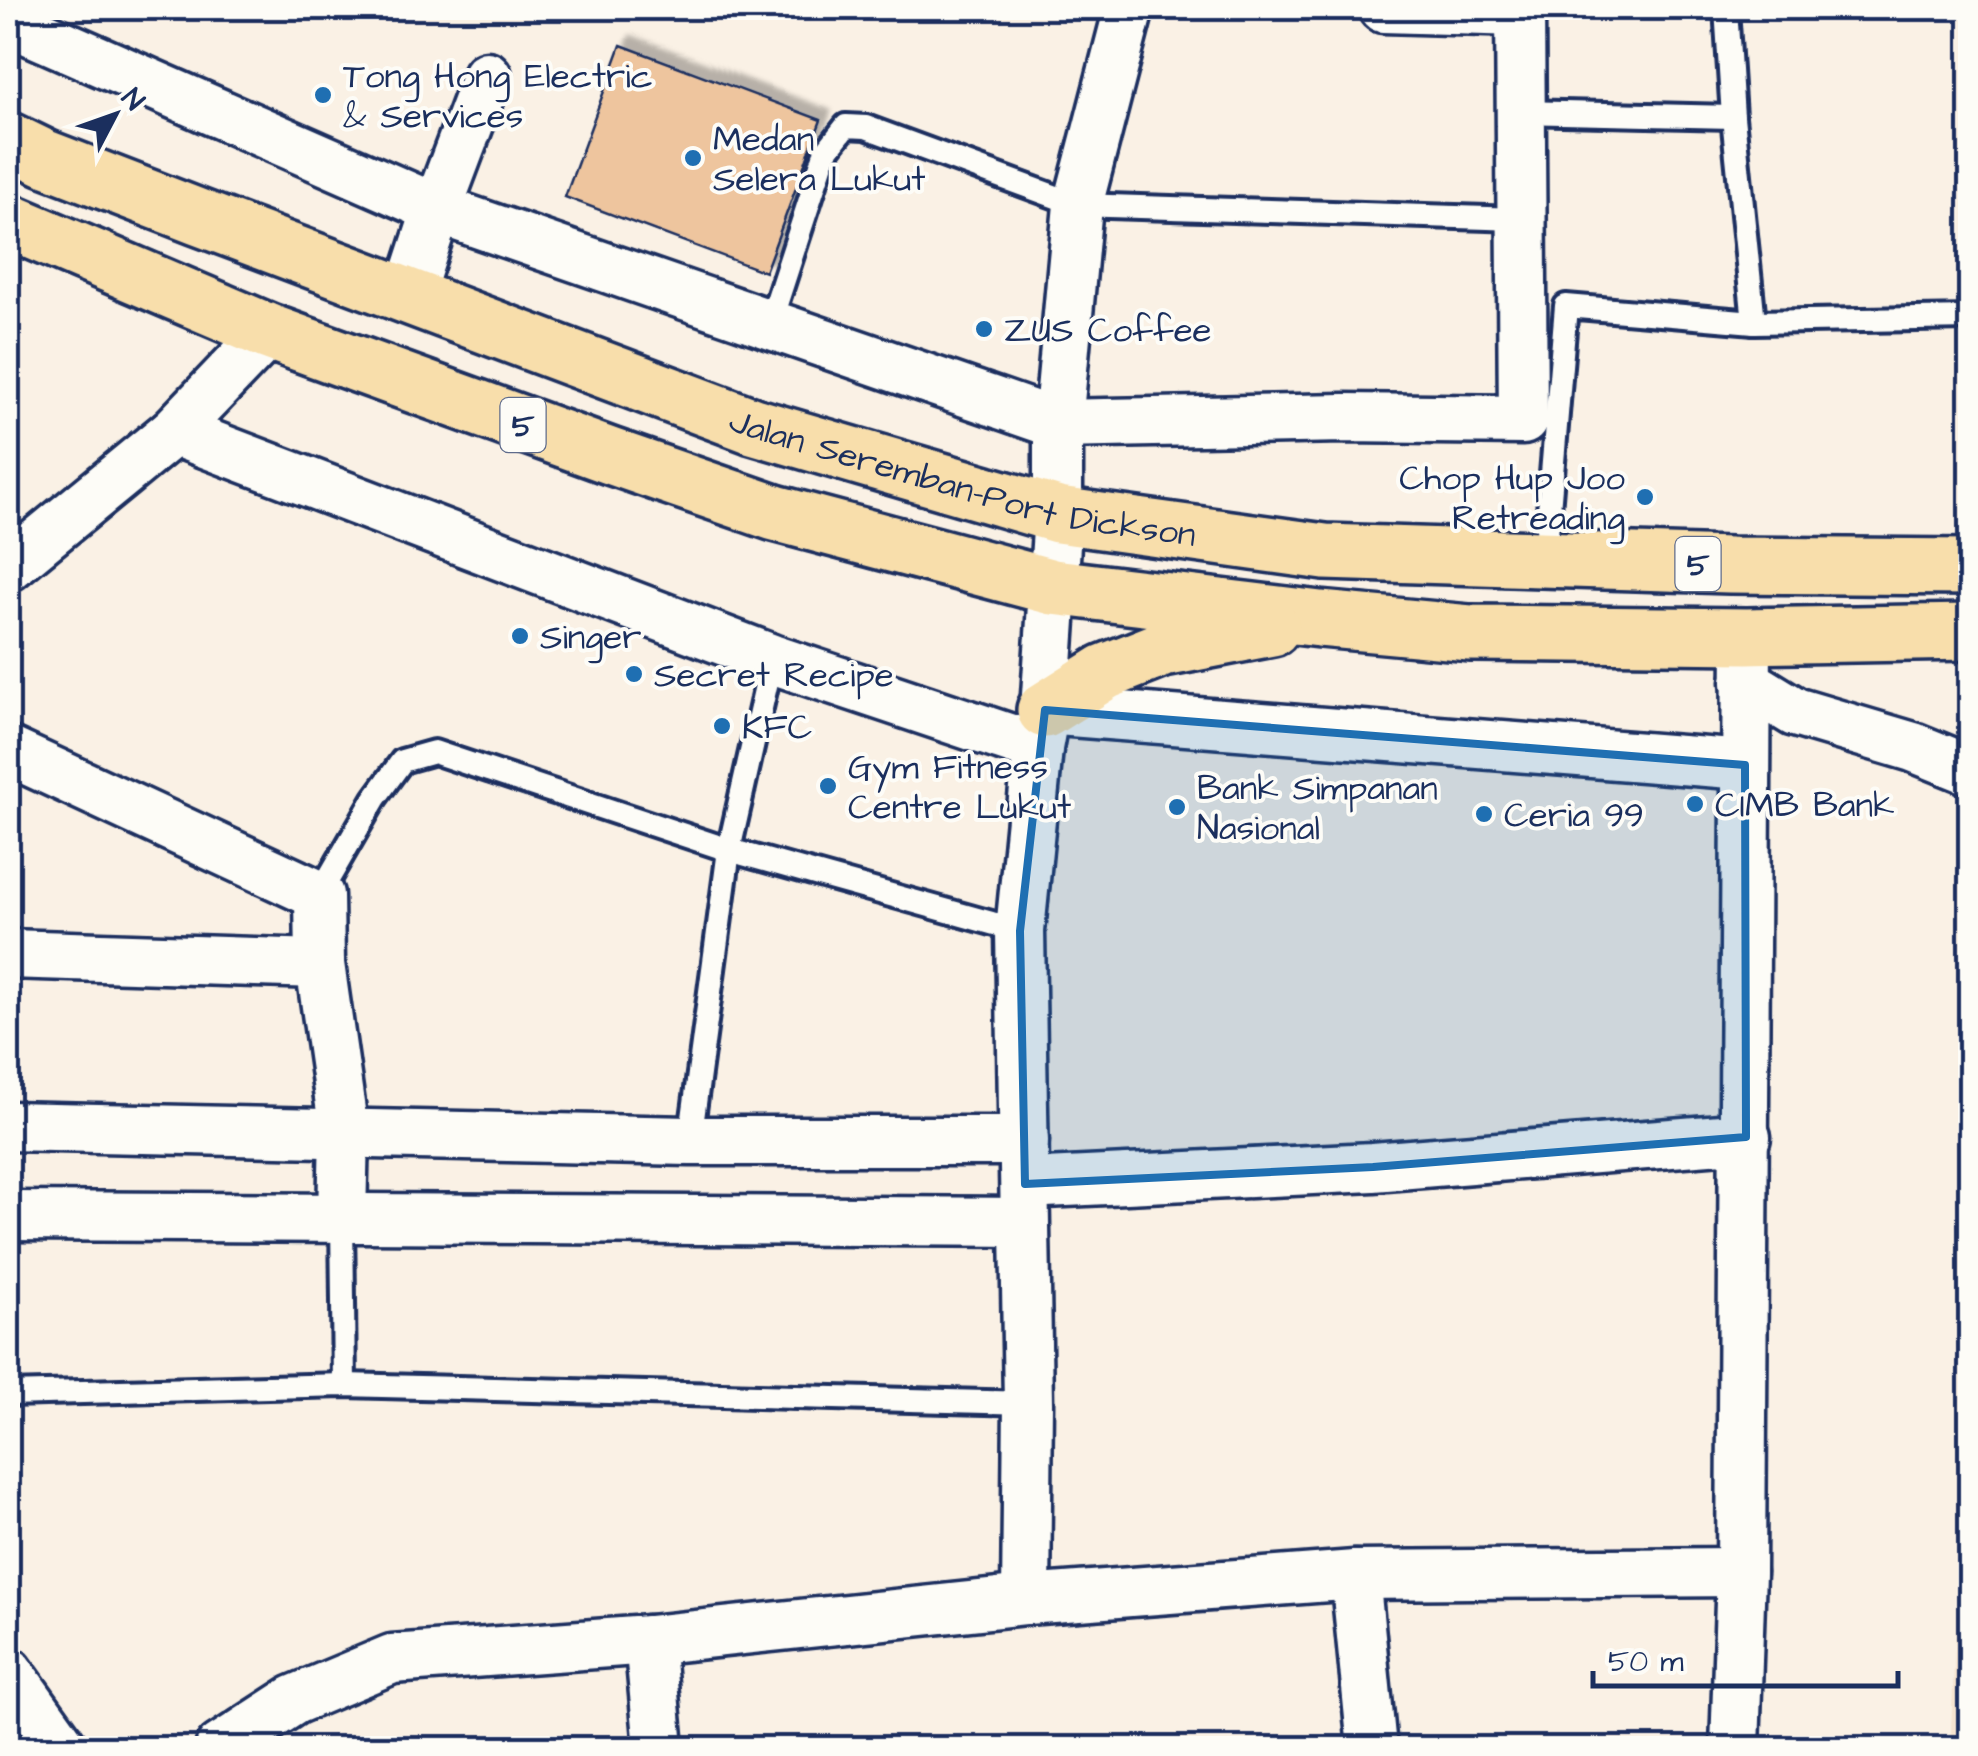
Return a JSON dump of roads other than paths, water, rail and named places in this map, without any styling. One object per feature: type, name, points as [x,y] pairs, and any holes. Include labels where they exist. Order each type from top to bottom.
[{"type":"highway","name":"Jalan Seremban-Port Dickson","points":[[8,140],[62,164],[753,426],[1058,515],[1324,552],[1750,566],[1970,568]]},
{"type":"highway","name":"Jalan Seremban-Port Dickson","points":[[8,220],[269,332],[775,513],[1053,587],[1320,619],[1747,660],[1970,632]]},
{"type":"highway","points":[[1042,729],[1105,672],[1163,649],[1320,619]]},
{"type":"street","points":[[1026,1600],[1028,1403],[1020,932],[1042,729],[1058,515],[1058,424],[1078,205],[1129,8]]},
{"type":"street","points":[[8,22],[437,209],[1058,424],[1344,418],[1540,422],[1521,219],[1520,10],[1383,8]]},
{"type":"street","points":[[409,295],[486,76]]},
{"type":"street","points":[[8,567],[174,430],[269,332]]},
{"type":"street","points":[[174,430],[772,659],[1042,729],[1746,765]]},
{"type":"street","points":[[1735,1748],[1746,1136],[1747,660]]},
{"type":"street","points":[[1747,660],[1795,712],[1913,747],[1970,770]]},
{"type":"street","points":[[8,751],[319,895],[320,964],[344,1132],[342,1218]]},
{"type":"street","points":[[8,954],[320,964]]},
{"type":"street","points":[[8,1126],[690,1141],[1024,1182]]},
{"type":"street","points":[[8,1216],[342,1218],[1372,1168],[1746,1136]]},
{"type":"street","points":[[220,1748],[294,1700],[392,1659],[649,1640],[1026,1600],[1355,1574],[1741,1572]]},
{"type":"street","points":[[1355,1574],[1372,1748]]},
{"type":"street","points":[[649,1640],[659,1748]]},
{"type":"street","points":[[8,1671],[62,1748]]},
{"type":"lane","points":[[1726,8],[1754,322]]},
{"type":"lane","points":[[1520,112],[1733,118]]},
{"type":"lane","points":[[768,326],[825,153],[846,126],[866,127],[1078,205],[1521,219]]},
{"type":"lane","points":[[1545,558],[1540,422],[1566,306],[1754,322],[1970,318]]},
{"type":"lane","points":[[690,1141],[729,850],[772,659]]},
{"type":"lane","points":[[319,895],[375,798],[402,762],[434,752],[729,850],[1020,932]]},
{"type":"lane","points":[[342,1218],[344,1385]]},
{"type":"lane","points":[[8,1394],[344,1385],[1028,1403]]},
{"type":"place","name":"Tong Hong Electric & Services","points":[[323,95]]},
{"type":"place","name":"Medan Selera Lukut","points":[[693,158]]},
{"type":"place","name":"ZUS Coffee","points":[[984,329]]},
{"type":"place","name":"Chop Hup Joo Retreading","points":[[1645,497]]},
{"type":"place","name":"Singer","points":[[520,636]]},
{"type":"place","name":"Secret Recipe","points":[[634,674]]},
{"type":"place","name":"KFC","points":[[722,726]]},
{"type":"place","name":"Gym Fitness Centre Lukut","points":[[828,786]]},
{"type":"place","name":"CIMB Bank","points":[[1695,804]]},
{"type":"place","name":"Bank Simpanan Nasional","points":[[1177,807]]},
{"type":"place","name":"Ceria 99","points":[[1484,814]]}]
